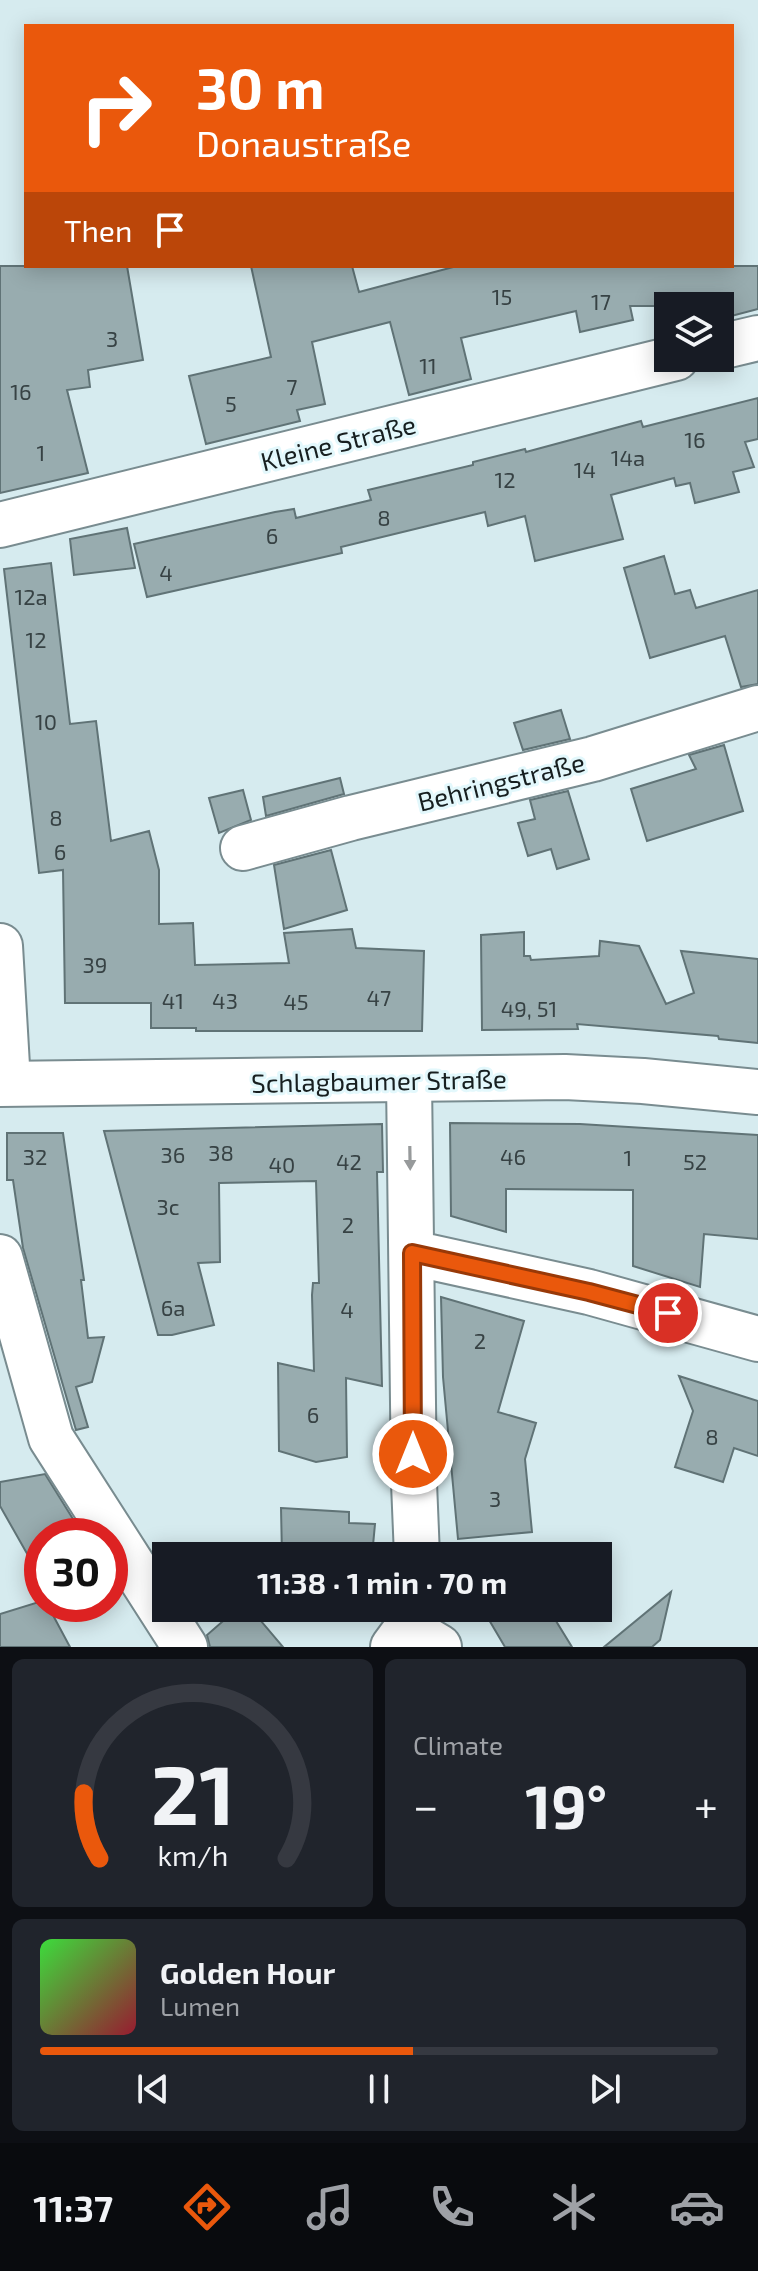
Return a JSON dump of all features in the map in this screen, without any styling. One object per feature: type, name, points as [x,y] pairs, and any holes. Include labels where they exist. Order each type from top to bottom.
[{"type":"street","points":[[734,344],[758,338]]},
{"type":"street","name":"Kleine Straße","points":[[0,525],[654,363]]},
{"type":"street","name":"Behringstraße","points":[[243,848],[351,818],[593,759],[758,708]]},
{"type":"street","points":[[0,946],[4,1084]]},
{"type":"street","name":"Schlagbaumer Straße","points":[[4,1084],[565,1077],[758,1092]]},
{"type":"street","points":[[409,1080],[416,1542]]},
{"type":"street","points":[[412,1253],[589,1292],[758,1339]]},
{"type":"street","points":[[0,1257],[51,1438],[185,1647]]},
{"type":"building","points":[[0,266],[127,268],[143,360],[88,370],[90,387],[67,390],[88,473],[0,493]]},
{"type":"building","points":[[758,266],[758,309],[734,315],[734,292],[654,292],[654,306],[630,306],[633,320],[580,332],[576,311],[461,338],[471,379],[409,395],[390,322],[312,342],[325,404],[297,410],[300,421],[206,444],[189,376],[271,357],[251,268],[353,268],[359,292],[449,268]]},
{"type":"building","points":[[758,398],[758,439],[745,442],[754,467],[733,472],[739,492],[695,503],[690,483],[676,486],[674,478],[611,495],[623,539],[535,561],[525,516],[488,526],[485,512],[341,547],[342,553],[147,597],[134,544],[275,512],[294,509],[296,518],[371,500],[368,490],[473,465],[473,462],[525,449],[526,452],[641,421],[643,427]]},
{"type":"building","points":[[127,528],[135,568],[74,575],[70,539]]},
{"type":"building","points":[[664,556],[675,594],[690,590],[696,608],[758,590],[758,684],[741,687],[725,636],[650,658],[624,568]]},
{"type":"building","points":[[51,563],[70,724],[96,721],[111,841],[149,831],[159,870],[159,924],[193,923],[195,965],[289,963],[284,933],[352,929],[356,948],[424,951],[422,1031],[196,1031],[196,1028],[151,1028],[151,1003],[65,1003],[63,870],[39,873],[4,569]]},
{"type":"building","points":[[561,710],[570,739],[523,750],[514,723]]},
{"type":"building","points":[[724,745],[743,811],[647,841],[631,789],[696,769],[689,755]]},
{"type":"building","points":[[340,778],[344,794],[266,816],[263,797]]},
{"type":"building","points":[[243,790],[251,820],[219,833],[209,798]]},
{"type":"building","points":[[568,791],[589,859],[557,869],[551,849],[528,856],[518,823],[535,819],[530,800]]},
{"type":"building","points":[[331,850],[347,910],[284,929],[274,865]]},
{"type":"building","points":[[524,932],[524,956],[530,956],[531,960],[599,956],[600,941],[639,946],[666,1004],[694,993],[681,951],[758,959],[758,1043],[719,1039],[718,1036],[577,1024],[578,1029],[482,1030],[481,935]]},
{"type":"building","points":[[450,1123],[580,1124],[758,1135],[758,1239],[704,1234],[700,1287],[633,1266],[633,1190],[506,1189],[506,1232],[451,1216]]},
{"type":"building","points":[[382,1124],[383,1172],[377,1172],[382,1386],[346,1378],[347,1457],[316,1462],[279,1451],[278,1363],[314,1371],[312,1295],[313,1283],[319,1283],[316,1181],[219,1183],[220,1262],[198,1263],[214,1325],[172,1335],[158,1335],[104,1131]]},
{"type":"building","points":[[7,1133],[63,1133],[84,1280],[81,1280],[88,1338],[104,1337],[92,1382],[76,1387],[88,1427],[76,1430],[23,1248],[13,1180],[7,1180]]},
{"type":"building","points":[[441,1297],[524,1321],[498,1412],[536,1423],[525,1459],[532,1532],[458,1539],[443,1377]]},
{"type":"building","points":[[679,1376],[758,1401],[758,1456],[734,1448],[723,1482],[675,1467],[693,1411]]},
{"type":"building","points":[[45,1474],[72,1518],[24,1518],[24,1548],[0,1506],[0,1482]]},
{"type":"building","points":[[281,1508],[349,1512],[349,1523],[375,1524],[373,1542],[282,1542]]},
{"type":"building","points":[[671,1592],[660,1640],[652,1647],[604,1647]]},
{"type":"building","points":[[24,1607],[24,1622],[57,1622],[70,1647],[0,1647],[0,1614]]},
{"type":"building","points":[[222,1622],[262,1622],[283,1647],[210,1647],[207,1635]]},
{"type":"building","points":[[490,1622],[557,1622],[572,1647],[505,1647]]},
{"type":"route","points":[[413,1454],[412,1253],[589,1292],[668,1313]]}]
